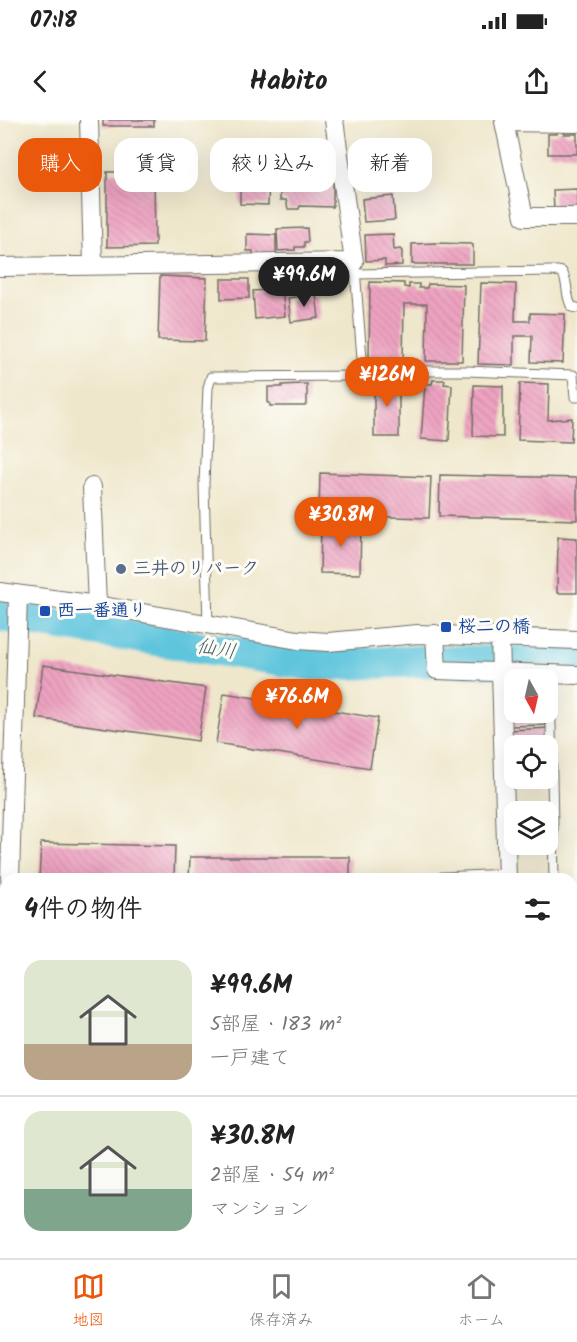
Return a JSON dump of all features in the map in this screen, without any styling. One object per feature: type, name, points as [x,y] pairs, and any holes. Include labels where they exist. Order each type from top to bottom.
[{"type":"street","points":[[89,120],[93,265]]},
{"type":"street","points":[[0,267],[93,265],[355,268],[334,120]]},
{"type":"street","points":[[577,123],[498,122],[524,217],[577,217]]},
{"type":"street","points":[[92,487],[97,606]]},
{"type":"street","points":[[10,873],[16,634],[11,599],[97,606],[298,640],[328,642],[435,634],[577,640]]},
{"type":"street","points":[[435,634],[437,670],[504,673]]},
{"type":"street","points":[[500,636],[507,873]]},
{"type":"street","points":[[558,675],[577,675]]},
{"type":"lane","points":[[363,371],[355,268],[557,271],[562,272],[565,277],[569,303],[572,307],[577,308]]},
{"type":"lane","points":[[208,625],[204,484],[208,388],[211,377],[352,376],[363,371],[573,375],[575,397],[577,397]]},
{"type":"lane","points":[[551,723],[554,873]]},
{"type":"building","points":[[103,120],[154,120],[154,126],[103,126]]},
{"type":"building","points":[[557,131],[564,131],[564,134],[577,134],[577,154],[548,154],[548,134],[557,134]]},
{"type":"building","points":[[107,172],[114,172],[114,192],[154,192],[155,246],[107,247]]},
{"type":"building","points":[[577,189],[577,209],[554,210],[553,190]]},
{"type":"building","points":[[240,192],[268,192],[268,205],[240,204]]},
{"type":"building","points":[[280,192],[333,192],[333,207],[300,206],[299,209],[288,209],[286,200],[280,200]]},
{"type":"building","points":[[393,196],[395,220],[364,222],[362,199]]},
{"type":"building","points":[[307,228],[308,242],[304,242],[304,247],[278,251],[277,229]]},
{"type":"building","points":[[247,234],[276,235],[276,256],[253,256],[253,251],[247,251]]},
{"type":"building","points":[[393,234],[394,250],[402,251],[402,265],[385,266],[385,260],[366,261],[365,235]]},
{"type":"building","points":[[412,244],[473,245],[473,264],[412,264]]},
{"type":"building","points":[[160,276],[207,278],[205,341],[158,340]]},
{"type":"building","points":[[221,279],[249,279],[249,298],[221,299]]},
{"type":"building","points":[[370,282],[404,283],[404,287],[409,288],[409,284],[419,284],[419,288],[427,288],[428,284],[464,285],[462,361],[426,361],[427,304],[404,304],[403,361],[369,360]]},
{"type":"building","points":[[481,283],[516,284],[515,321],[530,321],[530,313],[565,314],[563,363],[531,362],[532,336],[514,336],[514,365],[478,364]]},
{"type":"building","points":[[282,289],[285,316],[255,319],[253,291]]},
{"type":"building","points":[[316,294],[319,318],[291,322],[288,298]]},
{"type":"building","points":[[399,379],[399,437],[374,437],[374,380]]},
{"type":"building","points":[[433,380],[445,380],[444,384],[452,385],[449,441],[421,439],[425,384],[432,384]]},
{"type":"building","points":[[520,383],[549,384],[548,420],[572,418],[571,442],[518,440]]},
{"type":"building","points":[[307,384],[307,404],[305,406],[270,406],[268,403],[268,387]]},
{"type":"building","points":[[474,385],[503,386],[503,437],[473,436]]},
{"type":"building","points":[[320,473],[431,477],[429,518],[319,515]]},
{"type":"building","points":[[440,475],[577,478],[577,520],[439,516]]},
{"type":"building","points":[[321,522],[361,522],[360,574],[320,573]]},
{"type":"building","points":[[558,537],[577,538],[577,593],[557,593]]},
{"type":"building","points":[[43,665],[206,688],[198,741],[36,718]]},
{"type":"building","points":[[224,693],[378,718],[370,768],[216,743]]},
{"type":"building","points":[[511,723],[545,723],[545,725],[511,726]]},
{"type":"building","points":[[549,728],[549,735],[511,735],[511,730]]},
{"type":"building","points":[[41,843],[175,846],[174,873],[39,873]]},
{"type":"building","points":[[190,857],[350,857],[350,873],[189,873]]},
{"type":"waterway","name":"仙川","points":[[0,615],[313,665],[422,661],[577,662]]},
{"type":"place","name":"三井のリパーク","points":[[121,569]]},
{"type":"place","name":"西一番通り","points":[[45,611]]},
{"type":"place","name":"桜二の橋","points":[[446,627]]}]
